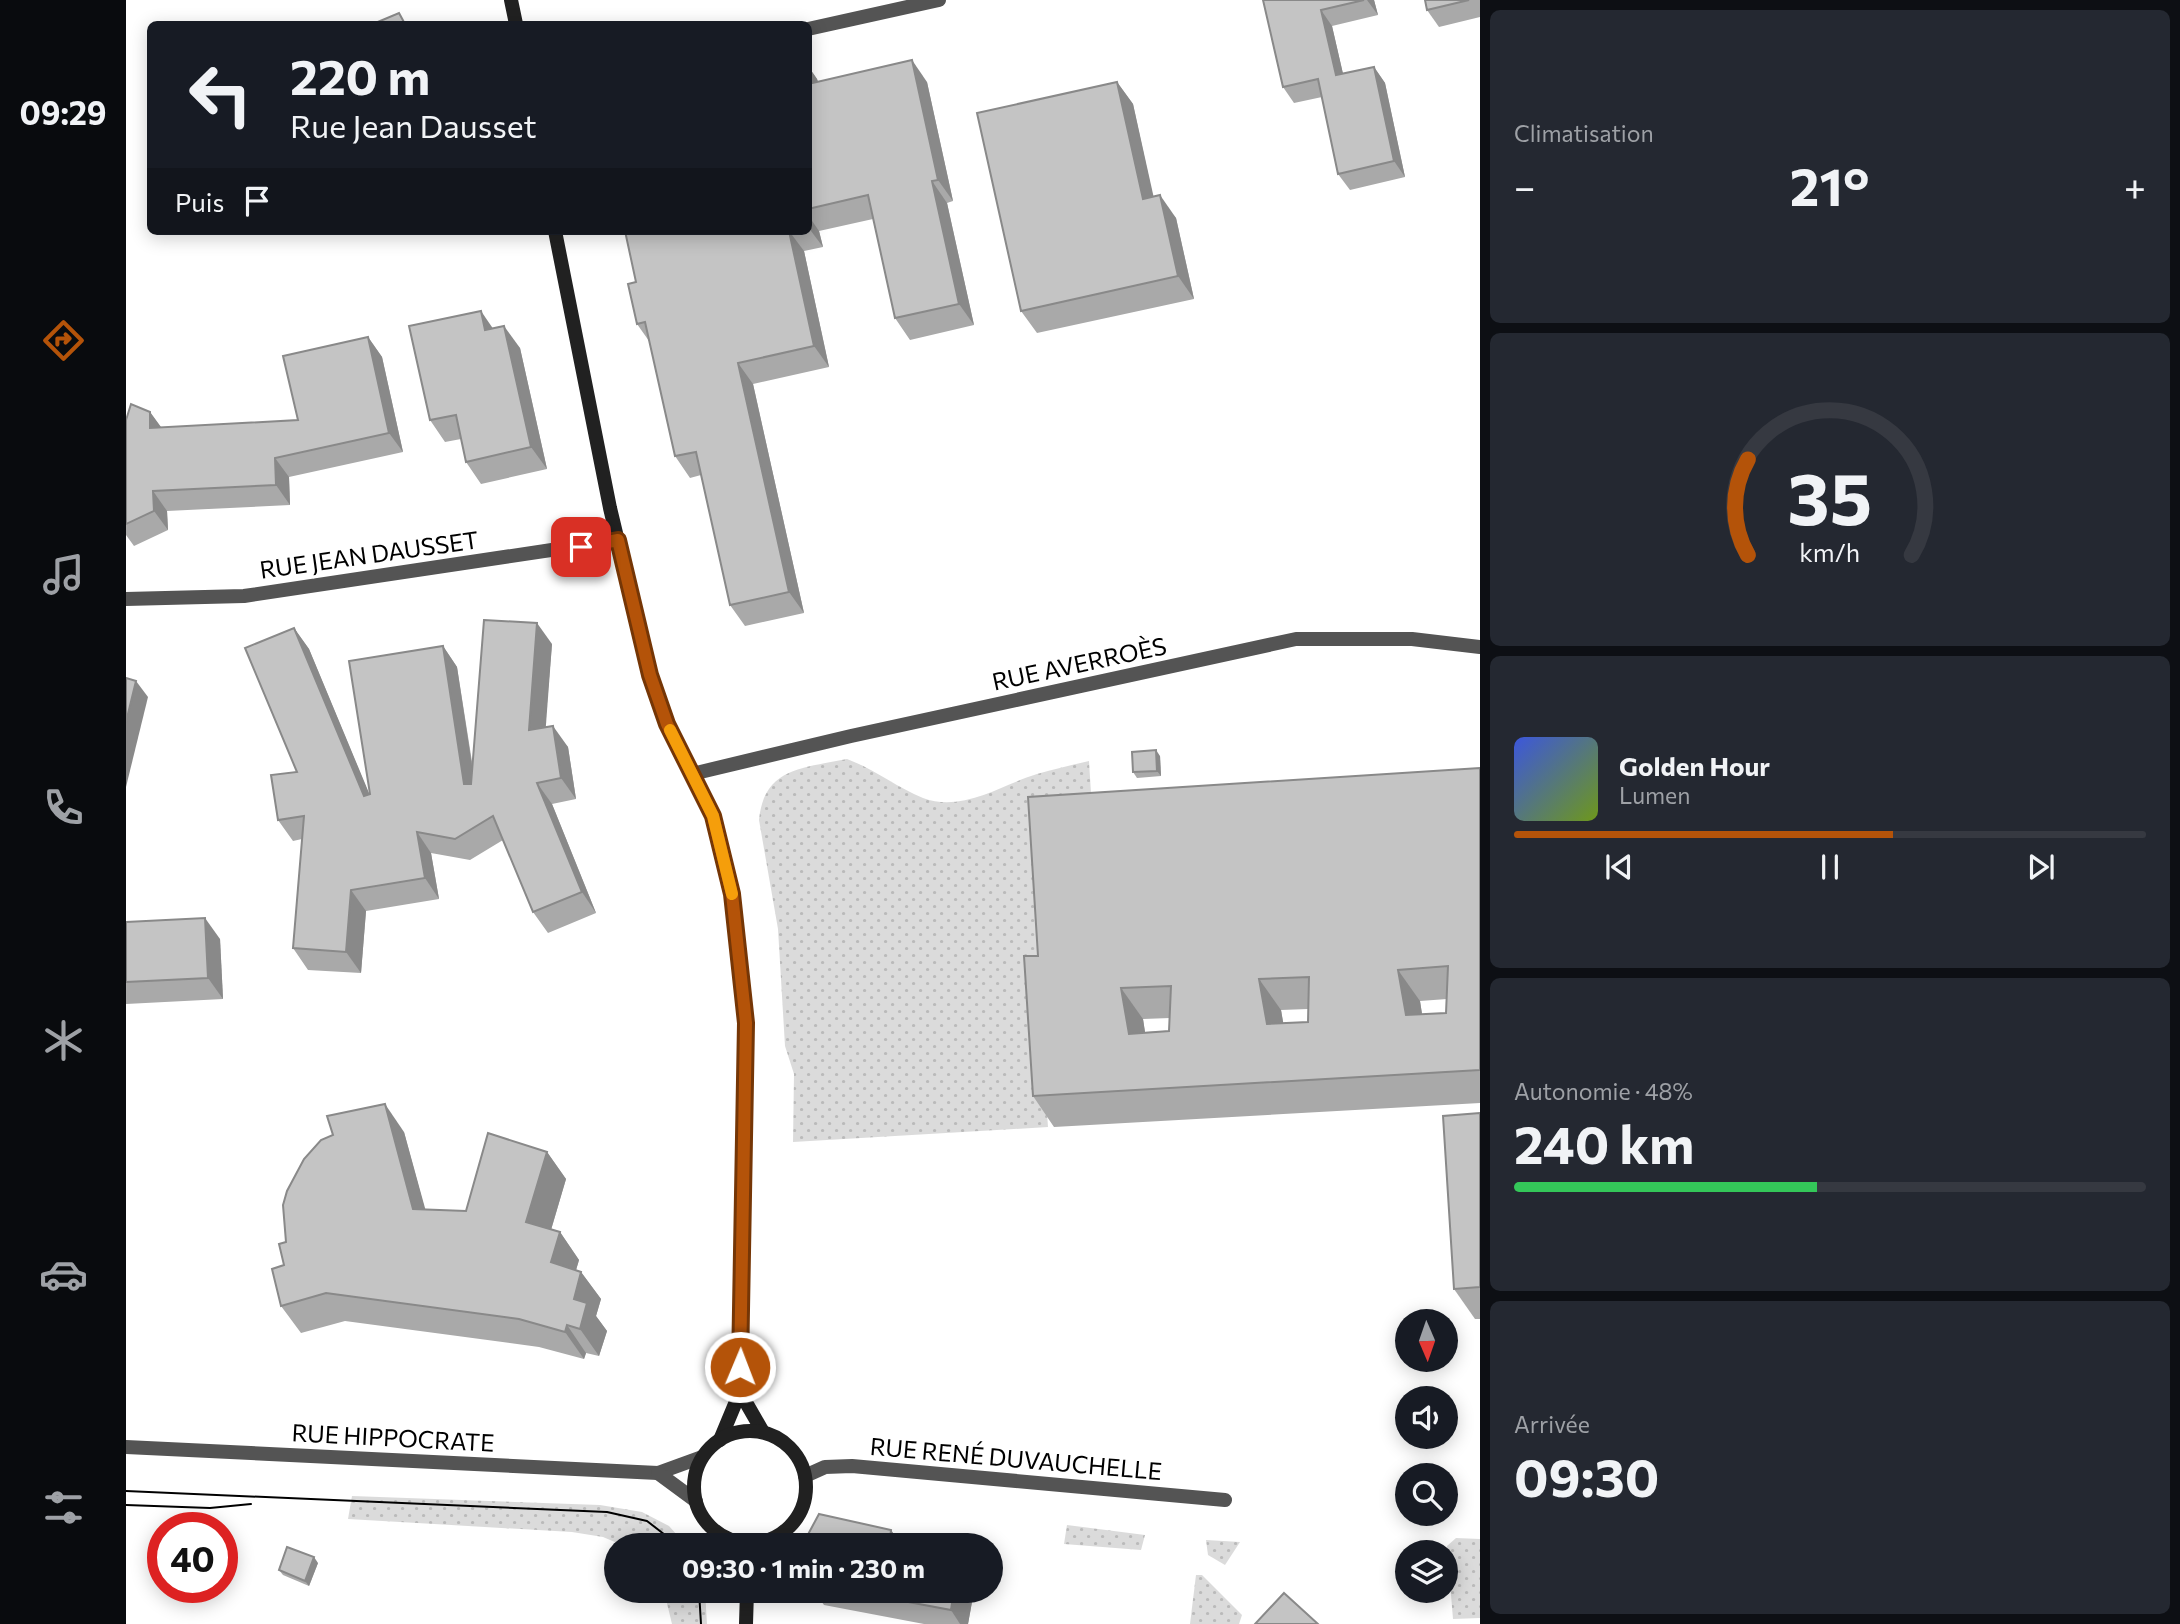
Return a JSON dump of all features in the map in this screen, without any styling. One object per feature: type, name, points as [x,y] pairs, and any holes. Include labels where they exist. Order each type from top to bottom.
[{"type":"street","points":[[511,0],[515,21]]},
{"type":"street","points":[[812,28],[939,0]]},
{"type":"street","points":[[556,235],[618,540],[650,675],[667,724],[713,816],[732,894],[746,1023],[740,1392],[720,1440]]},
{"type":"street","name":"RUE JEAN DAUSSET","points":[[126,599],[244,596],[618,540]]},
{"type":"street","name":"RUE AVERROÈS","points":[[692,774],[850,736],[1296,639],[1412,639],[1480,647]]},
{"type":"street","points":[[740,1392],[763,1432]]},
{"type":"street","points":[[718,1532],[704,1518],[696,1501],[695,1479],[702,1457],[720,1440],[741,1432],[763,1432],[783,1441],[798,1457],[805,1476],[806,1491],[797,1517],[781,1533]]},
{"type":"street","name":"RUE HIPPOCRATE","points":[[126,1447],[658,1473],[702,1457]]},
{"type":"street","name":"RUE RENÉ DUVAUCHELLE","points":[[805,1476],[825,1467],[852,1466],[1225,1500]]},
{"type":"street","points":[[658,1473],[696,1501]]},
{"type":"street","points":[[746,1624],[747,1603]]},
{"type":"shaded area","points":[[847,759],[923,798],[938,802],[967,800],[1037,774],[1089,761],[1093,826],[1038,983],[1048,1127],[793,1142],[794,1074],[785,1046],[778,929],[759,820],[762,803],[769,789],[778,780],[802,768]]},
{"type":"shaded area","points":[[352,1496],[600,1505],[642,1512],[669,1526],[675,1533],[604,1533],[604,1537],[572,1532],[348,1519]]},
{"type":"shaded area","points":[[1067,1525],[1145,1535],[1141,1550],[1064,1544]]},
{"type":"shaded area","points":[[1480,1539],[1480,1618],[1453,1619],[1452,1603],[1458,1603],[1458,1540],[1454,1540]]},
{"type":"shaded area","points":[[1206,1540],[1240,1542],[1225,1565],[1208,1555]]},
{"type":"shaded area","points":[[1196,1575],[1202,1575],[1242,1615],[1239,1624],[1190,1624]]},
{"type":"shaded area","points":[[667,1603],[706,1603],[707,1624],[672,1624]]},
{"type":"building","points":[[1263,0],[1364,0],[1321,10],[1336,75],[1374,67],[1394,161],[1338,174],[1318,79],[1283,87]]},
{"type":"building","points":[[1425,0],[1469,0],[1427,10]]},
{"type":"building","points":[[399,13],[403,21],[380,21]]},
{"type":"building","points":[[912,60],[938,180],[932,181],[959,304],[895,318],[868,195],[812,208],[812,83]]},
{"type":"building","points":[[1117,82],[1143,199],[1160,195],[1178,276],[1021,311],[977,113]]},
{"type":"building","points":[[626,235],[790,235],[814,346],[738,363],[789,592],[730,605],[696,452],[675,456],[645,322],[637,324],[628,284],[636,282]]},
{"type":"building","points":[[481,311],[485,330],[504,326],[531,447],[466,462],[456,415],[430,420],[409,326]]},
{"type":"building","points":[[368,337],[389,433],[275,458],[276,485],[153,491],[154,511],[126,524],[126,420],[131,404],[150,412],[150,428],[298,420],[283,356]]},
{"type":"building","points":[[484,620],[537,623],[529,730],[553,726],[561,778],[537,783],[582,892],[533,912],[493,816],[455,839],[417,832],[425,878],[351,890],[346,952],[293,948],[304,816],[278,820],[271,775],[297,772],[245,648],[294,628],[364,796],[370,794],[349,661],[443,646],[464,784],[471,784]]},
{"type":"building","points":[[126,678],[136,681],[126,722]]},
{"type":"building","points":[[1156,750],[1157,771],[1133,772],[1132,752]]},
{"type":"building","points":[[1480,768],[1480,1070],[1033,1096],[1024,956],[1038,956],[1028,797]],"holes":[[[1448,966],[1446,1013],[1406,1015],[1398,970]],[[1309,977],[1308,1022],[1267,1024],[1259,979]],[[1171,986],[1169,1031],[1129,1034],[1121,988]]]},
{"type":"building","points":[[205,918],[208,978],[126,982],[126,922]]},
{"type":"building","points":[[385,1104],[413,1209],[466,1211],[488,1133],[547,1152],[526,1222],[560,1232],[551,1262],[581,1272],[574,1299],[587,1303],[580,1329],[567,1325],[565,1332],[519,1319],[326,1293],[281,1306],[272,1269],[284,1265],[279,1244],[286,1242],[283,1205],[287,1191],[304,1159],[321,1140],[333,1135],[327,1116]]},
{"type":"building","points":[[1480,1113],[1480,1287],[1454,1289],[1443,1116]]},
{"type":"building","points":[[819,1514],[891,1530],[891,1533],[809,1533]]},
{"type":"building","points":[[287,1547],[314,1557],[305,1581],[279,1570]]},
{"type":"building","points":[[1284,1593],[1318,1624],[1255,1624]]},
{"type":"building","points":[[914,1603],[952,1603],[951,1610]]},
{"type":"tram line","points":[[126,1491],[607,1512],[647,1521],[662,1533]]},
{"type":"tram line","points":[[126,1505],[210,1508],[251,1504]]},
{"type":"tram line","points":[[700,1603],[701,1624]]},
{"type":"slow traffic","points":[[670,730],[713,816],[732,894]]},
{"type":"route","points":[[581,547],[618,540],[650,675],[667,724],[713,816],[732,894],[746,1023],[740,1367]]}]
